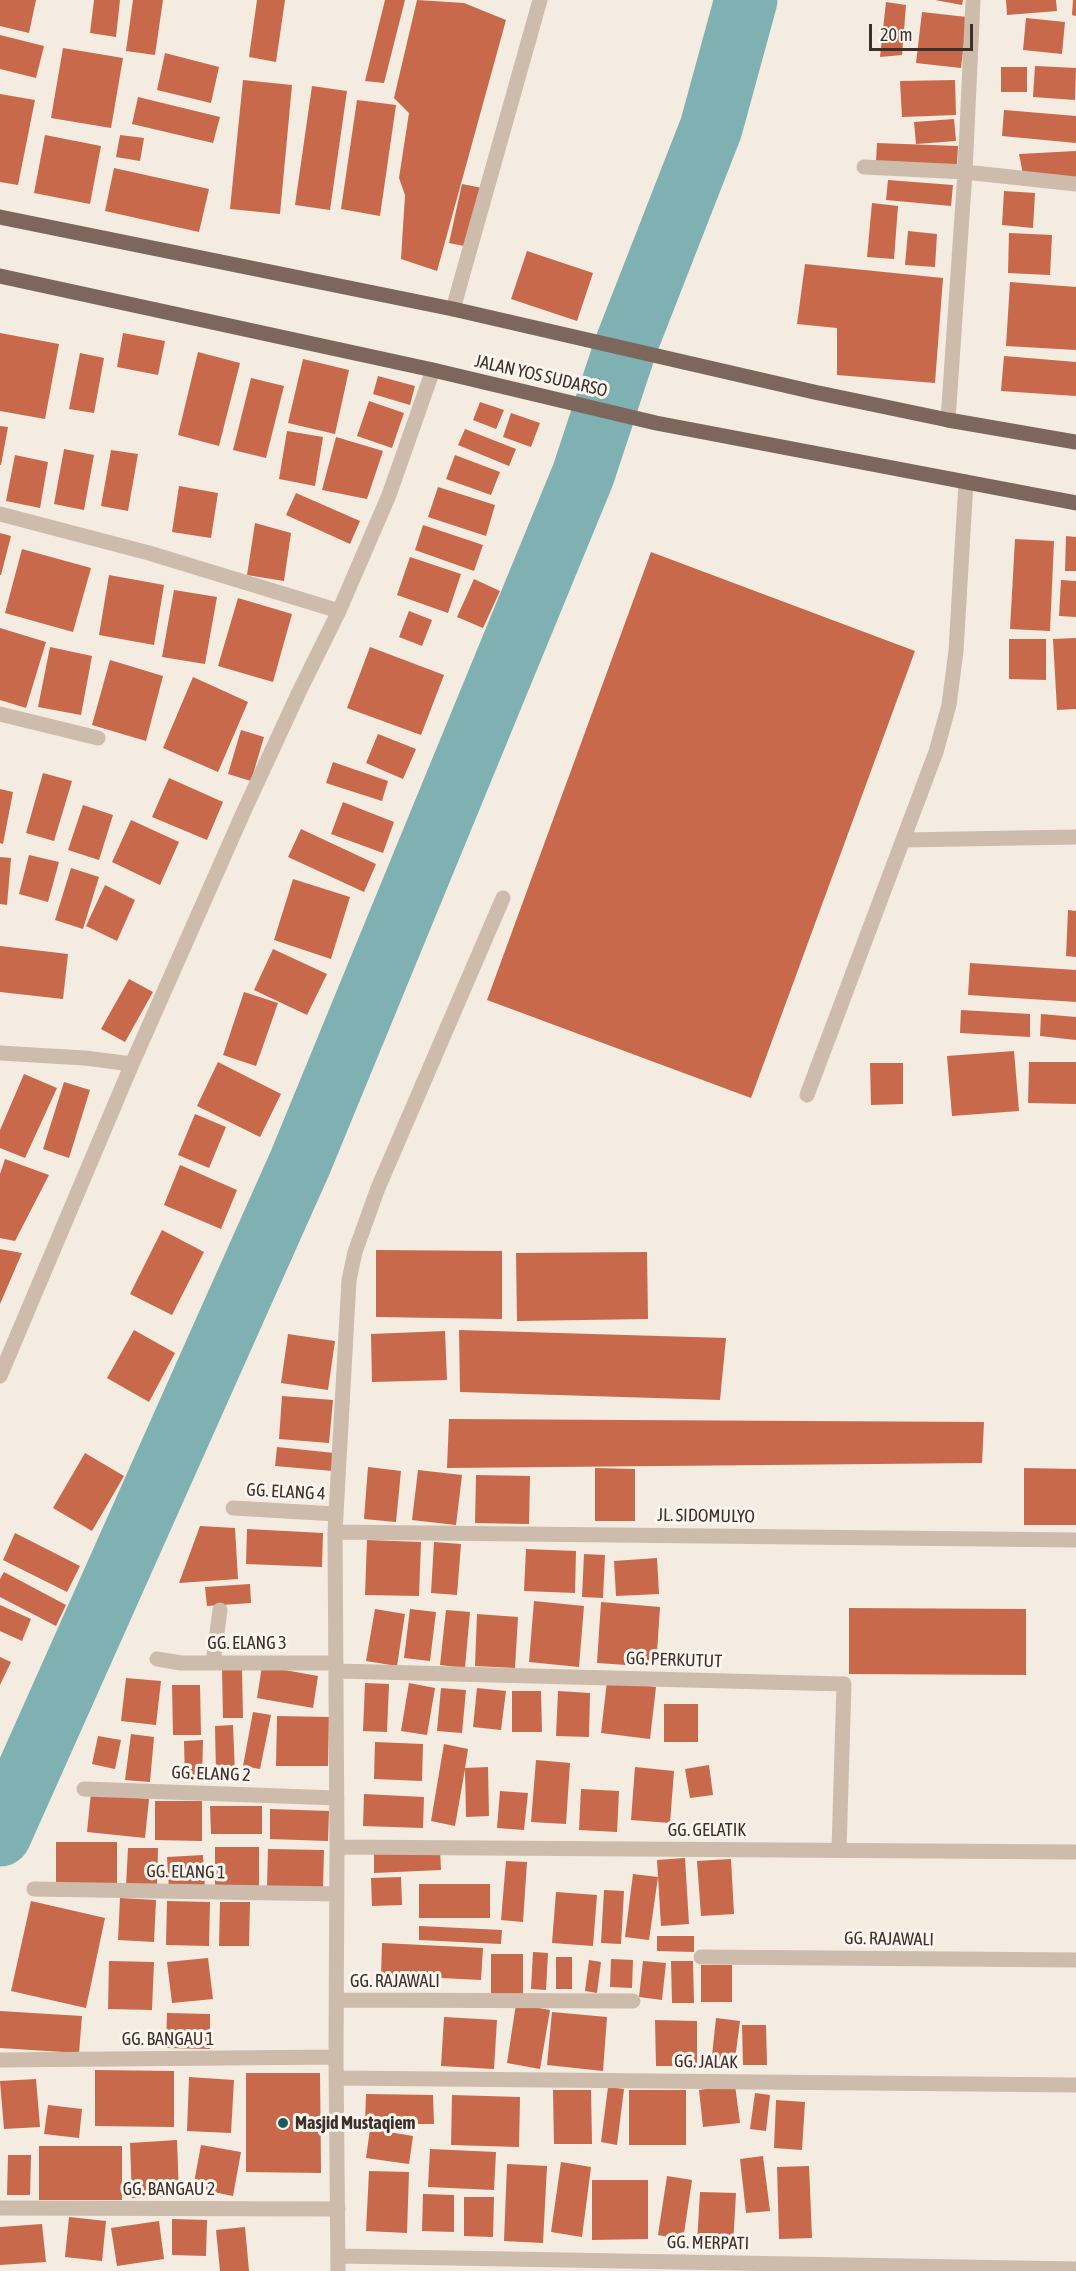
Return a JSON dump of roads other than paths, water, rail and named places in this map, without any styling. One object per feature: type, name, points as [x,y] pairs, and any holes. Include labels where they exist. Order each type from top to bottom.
[{"type":"main road","points":[[0,217],[453,309],[948,420],[1076,442]]},
{"type":"main road","name":"JALAN YOS SUDARSO","points":[[0,276],[433,370],[656,423],[1076,503]]},
{"type":"street","points":[[453,309],[540,0]]},
{"type":"street","points":[[948,420],[973,0]]},
{"type":"street","points":[[864,167],[964,172],[1076,184]]},
{"type":"street","points":[[0,1376],[132,1064],[249,801],[339,611],[389,495],[433,370]]},
{"type":"street","points":[[807,1095],[936,752],[949,705],[956,651],[966,482]]},
{"type":"street","points":[[0,514],[149,553],[339,611]]},
{"type":"street","points":[[0,714],[98,738]]},
{"type":"street","points":[[903,840],[1076,837]]},
{"type":"street","points":[[338,2264],[335,1532],[348,1280],[355,1252],[378,1188],[503,898]]},
{"type":"street","points":[[0,1053],[85,1058],[132,1064]]},
{"type":"street","name":"GG. ELANG 4","points":[[233,1508],[336,1514]]},
{"type":"street","name":"JL. SIDOMULYO","points":[[335,1532],[1076,1540]]},
{"type":"street","points":[[213,1663],[220,1610]]},
{"type":"street","name":"GG. ELANG 3","points":[[157,1659],[171,1662],[337,1667]]},
{"type":"street","name":"GG. PERKUTUT","points":[[337,1667],[844,1684],[839,1850]]},
{"type":"street","name":"GG. ELANG 2","points":[[84,1789],[337,1798]]},
{"type":"street","name":"GG. GELATIK","points":[[337,1847],[1076,1852]]},
{"type":"street","name":"GG. ELANG 1","points":[[34,1889],[337,1894]]},
{"type":"street","name":"GG. RAJAWALI","points":[[701,1957],[1076,1960]]},
{"type":"street","name":"GG. RAJAWALI","points":[[336,2000],[633,2001]]},
{"type":"street","name":"GG. BANGAU 1","points":[[0,2060],[336,2057]]},
{"type":"street","name":"GG. JALAK","points":[[336,2078],[1076,2085]]},
{"type":"street","name":"GG. BANGAU 2","points":[[0,2208],[338,2209]]},
{"type":"street","name":"GG. MERPATI","points":[[338,2264],[1076,2269]]},
{"type":"waterway","points":[[0,1835],[300,1163],[583,475],[625,348],[711,128],[746,0]]},
{"type":"place","name":"Masjid Mustaqiem","points":[[283,2123]]}]
